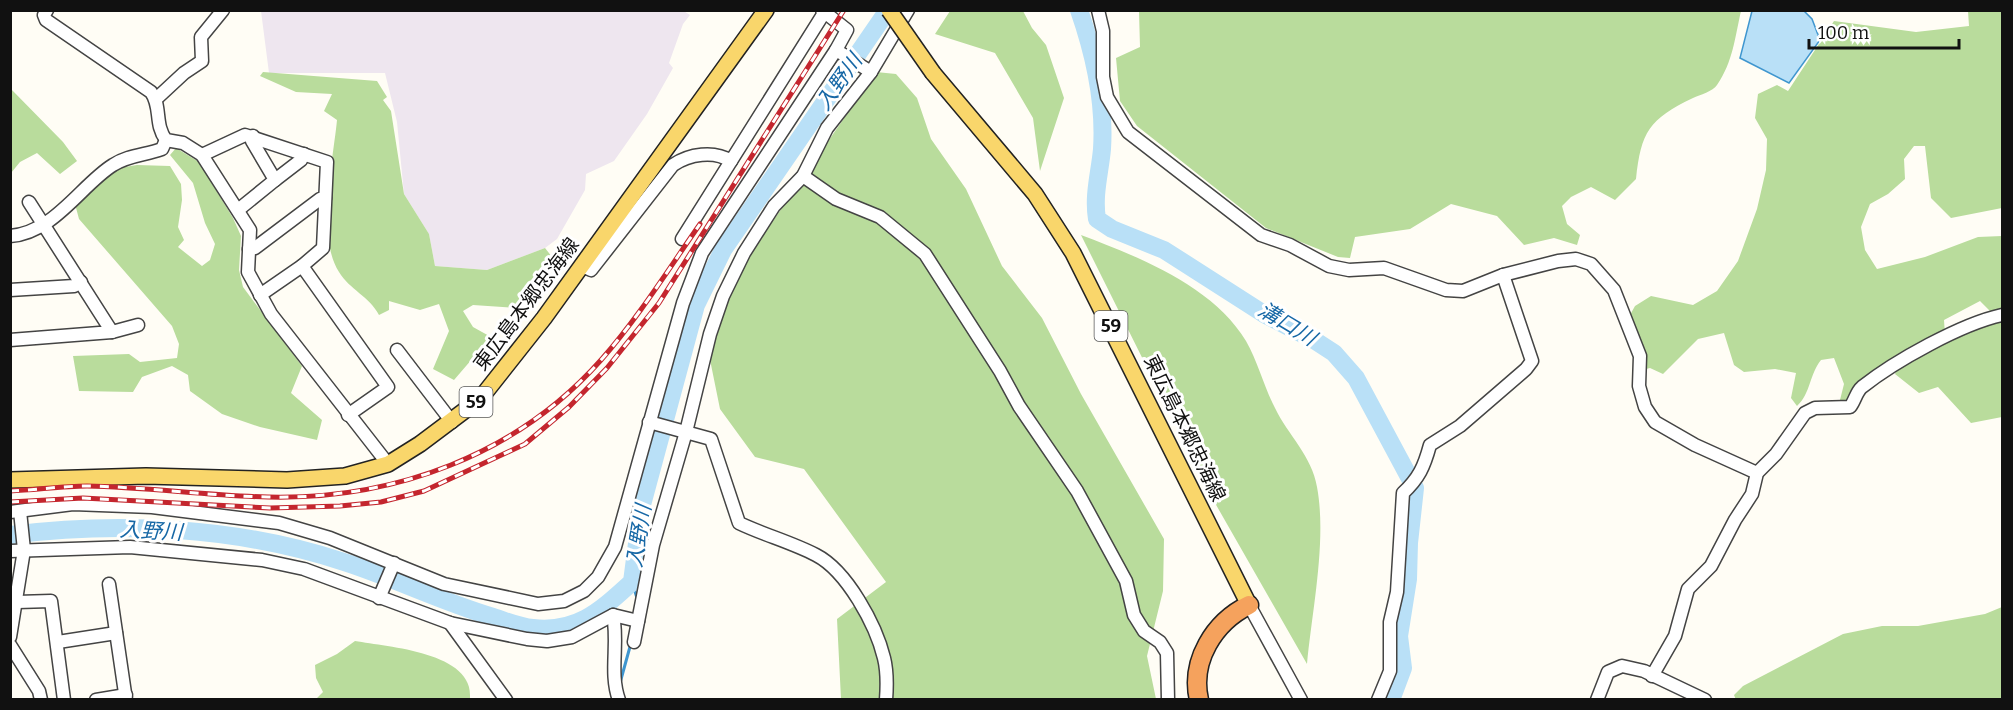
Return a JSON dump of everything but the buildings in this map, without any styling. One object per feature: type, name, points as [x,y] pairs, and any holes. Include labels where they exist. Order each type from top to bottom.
[{"type":"highway","points":[[1199,699],[1197,680],[1202,655],[1224,623],[1249,605]]},
{"type":"main road","name":"東広島本郷忠海線","points":[[10,480],[146,476],[287,480],[345,476],[388,464],[452,422],[480,399],[582,266],[766,10]]},
{"type":"main road","name":"東広島本郷忠海線","points":[[889,10],[933,73],[1035,194],[1073,253],[1249,605]]},
{"type":"street","points":[[47,10],[44,15],[46,20],[151,92],[156,99],[158,130],[166,140],[183,143],[202,154],[250,230],[248,272],[271,314],[388,464]]},
{"type":"street","points":[[156,99],[183,73],[202,61],[201,37],[223,10]]},
{"type":"street","points":[[619,699],[614,673],[617,636],[627,618],[653,545],[710,334],[723,296],[744,253],[774,206],[803,176],[827,128],[869,71],[908,10]]},
{"type":"street","points":[[1098,10],[1103,31],[1103,77],[1107,97],[1128,132],[1261,235],[1290,245],[1329,266],[1349,270],[1384,268],[1446,290],[1463,291],[1503,275],[1558,261],[1576,259],[1591,264],[1614,290],[1640,356],[1639,386],[1645,407],[1655,422],[1695,445],[1757,472]]},
{"type":"street","points":[[10,637],[24,550],[15,511],[73,504],[152,507],[279,523],[394,563],[444,584],[538,604],[558,603],[584,591],[598,577],[615,547],[683,303],[702,253],[840,52],[847,30],[823,12],[682,239]]},
{"type":"street","points":[[840,52],[869,71]]},
{"type":"street","points":[[202,154],[245,135],[327,162],[323,248],[302,266],[260,295]]},
{"type":"street","points":[[253,136],[252,141],[275,180]]},
{"type":"street","points":[[10,236],[20,235],[42,224],[70,206],[112,165],[162,149],[166,140]]},
{"type":"street","points":[[238,210],[301,159],[304,154]]},
{"type":"street","points":[[582,266],[591,270],[673,165],[680,160],[704,155],[724,157],[731,161]]},
{"type":"street","points":[[803,176],[836,199],[880,217],[925,254],[1000,371],[1019,406],[1077,491],[1126,581],[1134,615],[1144,631],[1160,642],[1167,653],[1168,699]]},
{"type":"street","points":[[249,249],[255,248],[320,199],[326,198]]},
{"type":"street","points":[[29,202],[112,332]]},
{"type":"street","points":[[302,266],[388,387],[348,415]]},
{"type":"street","points":[[1378,699],[1390,671],[1390,621],[1397,592],[1402,493],[1417,480],[1423,471],[1430,446],[1460,426],[1526,369],[1532,361],[1503,275]]},
{"type":"street","points":[[10,290],[74,286],[81,282]]},
{"type":"street","points":[[1652,676],[1675,636],[1688,589],[1711,566],[1735,520],[1752,494],[1757,472],[1776,454],[1805,412],[1815,408],[1850,407],[1859,389],[1910,356],[1987,318],[2002,315]]},
{"type":"street","points":[[10,340],[112,332],[138,325]]},
{"type":"street","points":[[397,350],[452,422]]},
{"type":"street","points":[[649,422],[711,439],[739,523],[818,556],[840,576],[866,613],[879,641],[885,660],[886,699]]},
{"type":"street","points":[[10,551],[130,547],[240,556],[304,569],[450,623],[498,634],[547,641],[572,637],[627,618]]},
{"type":"street","points":[[379,598],[394,563]]},
{"type":"street","points":[[96,699],[126,697],[109,584]]},
{"type":"street","points":[[17,602],[51,601],[64,699]]},
{"type":"street","points":[[1249,605],[1300,699]]},
{"type":"street","points":[[627,618],[634,642]]},
{"type":"street","points":[[450,623],[506,699]]},
{"type":"street","points":[[58,642],[116,633]]},
{"type":"street","points":[[10,645],[39,691],[41,699]]},
{"type":"street","points":[[1597,699],[1603,680],[1614,668],[1622,666],[1705,699]]},
{"type":"shaded area","points":[[682,10],[690,15],[683,24],[669,63],[673,68],[647,114],[614,161],[586,174],[585,190],[557,239],[545,248],[487,270],[435,266],[429,234],[404,194],[397,122],[385,73],[269,73],[261,11]]},
{"type":"green space","points":[[1139,10],[1741,11],[1730,58],[1717,85],[1657,120],[1645,138],[1641,149],[1636,179],[1615,200],[1591,187],[1571,197],[1562,206],[1567,224],[1580,235],[1577,245],[1554,238],[1524,245],[1497,216],[1451,204],[1410,229],[1355,237],[1350,258],[1338,257],[1266,228],[1137,126],[1120,101],[1116,58],[1140,47]]},
{"type":"green space","points":[[950,11],[1023,11],[1032,28],[1046,45],[1064,98],[1040,171],[1033,118],[995,53],[935,34]]},
{"type":"green space","points":[[1968,11],[2002,11],[2002,208],[1951,218],[1931,198],[1925,146],[1914,146],[1904,159],[1905,179],[1888,194],[1870,204],[1861,227],[1865,250],[1877,269],[1925,257],[1978,237],[2002,236],[2002,417],[1971,423],[1938,387],[1919,393],[1895,374],[1898,367],[1967,331],[1988,323],[1990,311],[1980,301],[1944,320],[1945,335],[1857,386],[1846,402],[1840,400],[1844,384],[1834,358],[1821,360],[1802,401],[1797,406],[1791,398],[1796,373],[1775,369],[1744,372],[1734,365],[1724,333],[1698,339],[1663,374],[1650,368],[1638,371],[1625,324],[1635,306],[1651,296],[1693,305],[1717,291],[1738,261],[1757,209],[1766,170],[1767,139],[1755,118],[1758,94],[1777,85],[1788,91],[1834,21],[1916,32],[1969,26]]},
{"type":"green space","points":[[263,72],[377,81],[387,97],[383,100],[391,111],[404,194],[429,234],[435,266],[487,270],[545,248],[556,262],[517,308],[473,305],[463,311],[473,327],[491,337],[454,380],[433,369],[449,331],[439,304],[420,310],[389,301],[389,310],[379,315],[375,308],[343,278],[332,257],[327,219],[337,120],[324,111],[332,94],[296,92],[260,76]]},
{"type":"green space","points":[[876,72],[896,74],[917,98],[931,139],[966,189],[1002,266],[1042,318],[1081,394],[1164,539],[1163,591],[1147,656],[1156,699],[841,699],[837,619],[886,582],[804,469],[755,457],[720,409],[705,335],[750,254]]},
{"type":"green space","points":[[11,89],[63,142],[77,161],[60,174],[37,153],[20,162],[11,173]]},
{"type":"green space","points":[[176,148],[199,162],[233,218],[241,236],[239,270],[243,287],[302,366],[291,393],[322,420],[317,440],[260,427],[222,414],[190,391],[188,375],[172,366],[142,377],[133,392],[79,391],[73,356],[129,354],[140,362],[177,358],[179,344],[172,326],[79,219],[75,204],[113,169],[137,165],[170,166],[181,184],[182,200],[178,227],[184,240],[178,247],[202,266],[210,260],[215,244],[205,223],[193,183],[170,155]]},
{"type":"green space","points":[[1081,235],[1127,253],[1195,289],[1232,322],[1246,341],[1280,418],[1310,465],[1317,487],[1320,508],[1320,552],[1307,664],[1211,496]]},
{"type":"green space","points":[[2002,607],[2002,699],[1736,700],[1734,695],[1743,686],[1843,634],[1882,626],[1918,626],[1985,614]]},
{"type":"green space","points":[[355,641],[407,650],[445,662],[459,671],[468,683],[470,699],[316,699],[323,692],[316,678],[315,665],[337,654]]},
{"type":"water","points":[[1752,11],[1804,11],[1812,19],[1820,40],[1789,83],[1740,58]]},
{"type":"waterway","name":"入野川","points":[[10,535],[94,528],[136,528],[221,534],[304,550],[344,562],[474,611],[523,626],[549,629],[563,627],[588,617],[610,602],[632,582],[642,505],[696,305],[723,250],[888,10]]},
{"type":"waterway","name":"溝口川","points":[[1079,10],[1094,61],[1102,114],[1102,149],[1096,201],[1097,219],[1112,229],[1164,250],[1264,314],[1334,353],[1356,378],[1415,488],[1408,579],[1399,636],[1403,668],[1391,700]]},
{"type":"waterway","points":[[632,582],[637,598]]},
{"type":"waterway","points":[[620,683],[631,643]]},
{"type":"railway","points":[[10,502],[83,498],[270,508],[381,502],[424,491],[525,444],[569,407],[607,368],[659,303],[844,10]]},
{"type":"railway","points":[[10,491],[87,486],[245,496],[315,496],[361,490],[407,480],[450,465],[492,446],[531,422],[568,393],[601,360],[628,328],[700,224]]}]
